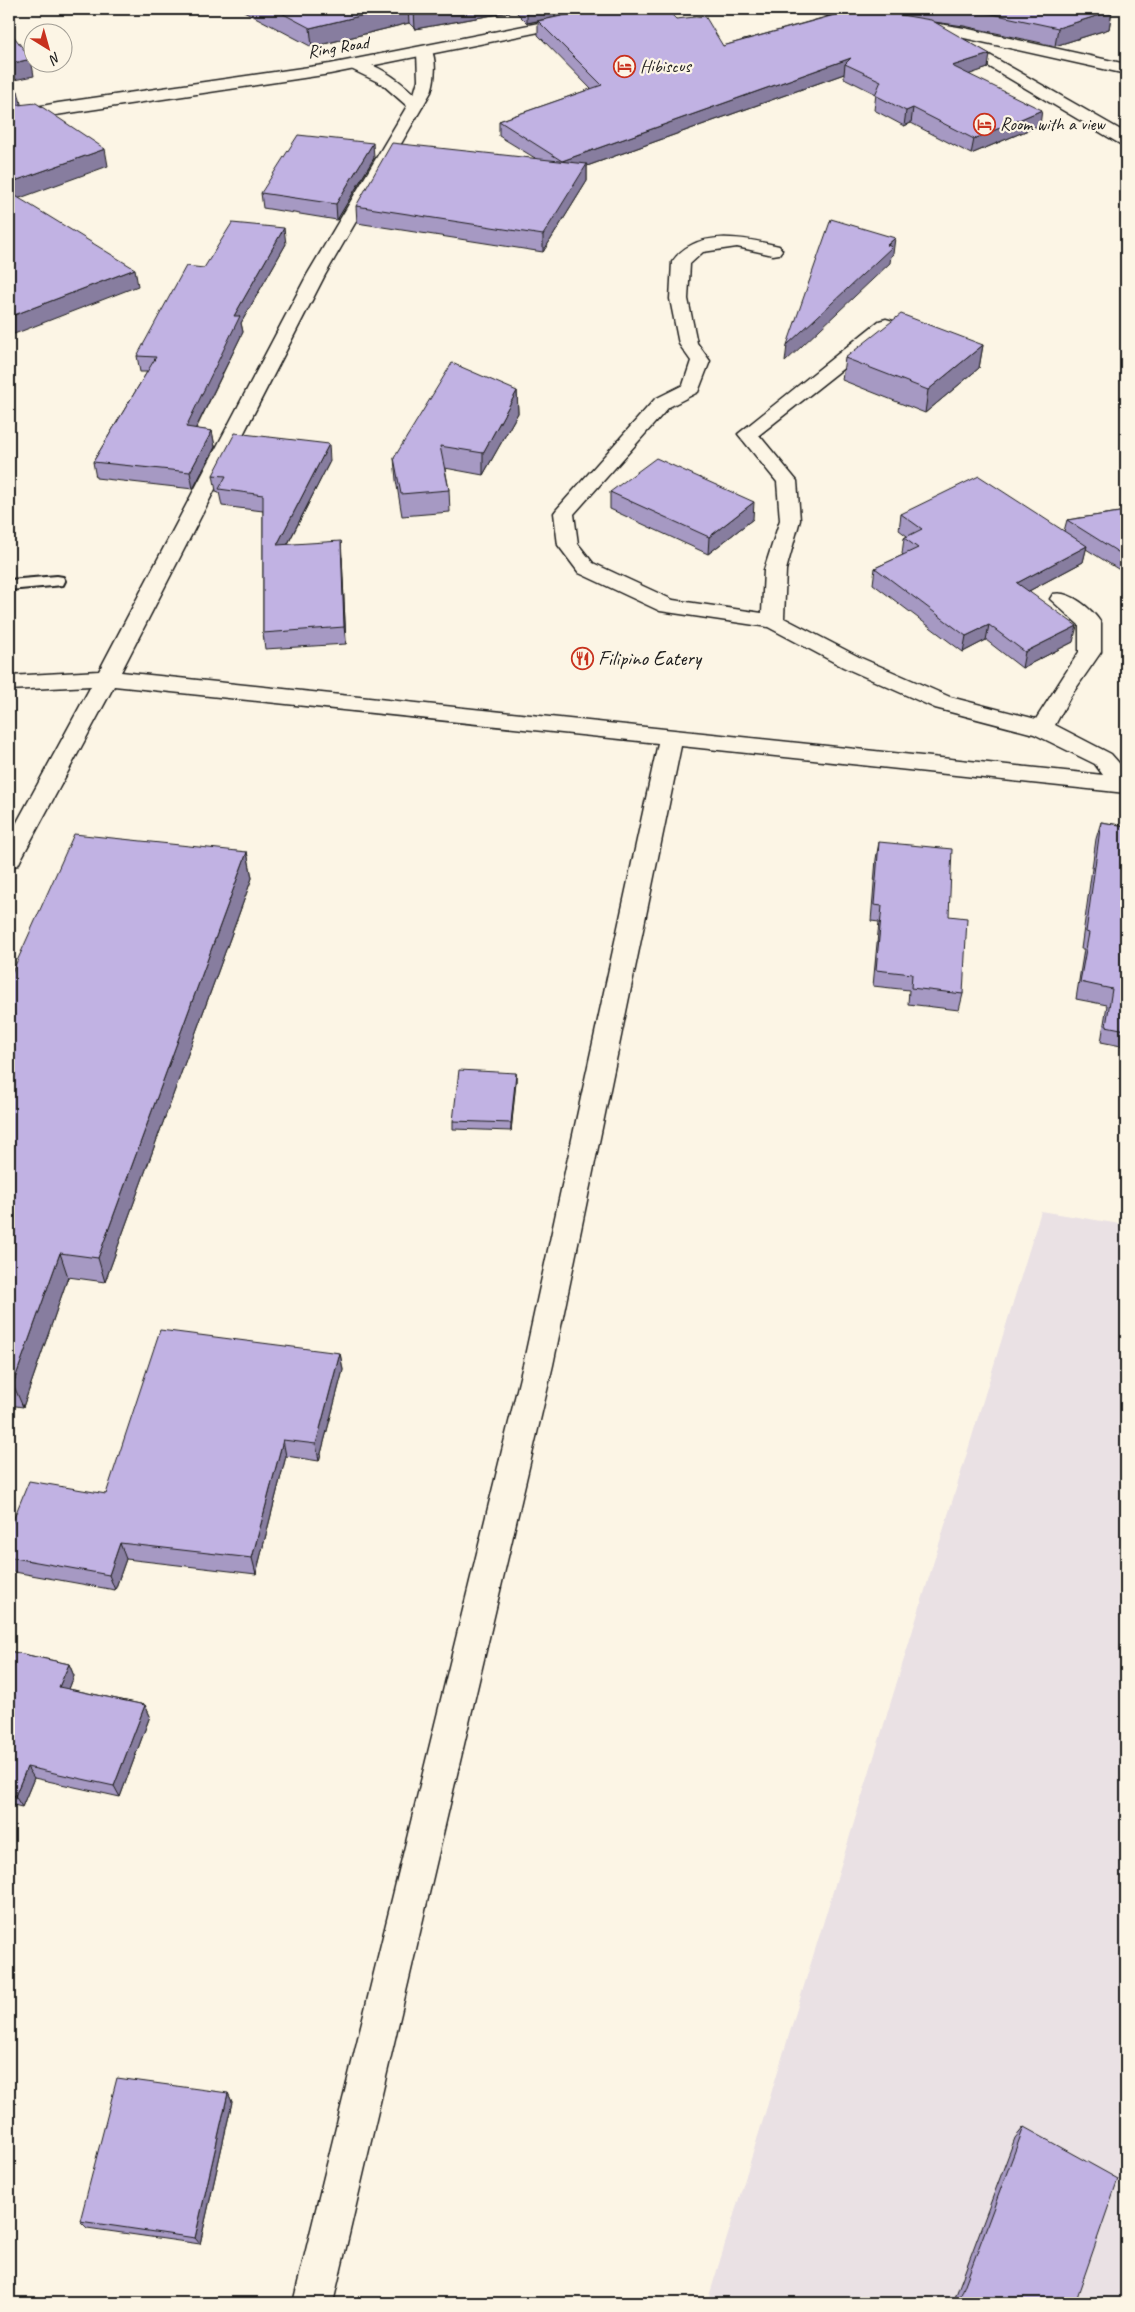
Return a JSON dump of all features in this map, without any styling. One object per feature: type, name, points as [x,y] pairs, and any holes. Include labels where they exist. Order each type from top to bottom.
[{"type":"street","points":[[612,16],[663,9]]},
{"type":"street","points":[[823,9],[931,27],[1126,69]]},
{"type":"street","name":"Ring Road","points":[[9,117],[58,108],[355,65],[425,52],[512,32],[594,18]]},
{"type":"street","points":[[931,27],[1126,140]]},
{"type":"street","points":[[9,859],[107,678],[316,275],[415,105],[425,92],[427,76],[425,52]]},
{"type":"street","points":[[355,65],[377,72],[395,84],[415,105]]},
{"type":"street","points":[[773,250],[737,242],[698,247],[681,262],[679,299],[688,344],[701,360],[691,388],[662,402],[564,513],[568,545],[586,568],[668,606],[773,621],[851,662],[943,702],[1042,728],[1103,759],[1125,784]]},
{"type":"street","points":[[773,621],[775,570],[790,520],[787,480],[748,434],[886,325]]},
{"type":"street","points":[[1042,728],[1060,696],[1090,652],[1090,623],[1061,599]]},
{"type":"street","points":[[9,683],[107,678],[1125,784]]},
{"type":"street","points":[[313,2303],[538,1365],[671,737]]},
{"type":"lane","points":[[9,586],[58,581]]},
{"type":"shaded area","points":[[1041,1211],[1126,1225],[1126,2303],[707,2303]]},
{"type":"building","points":[[274,9],[389,9],[310,28]]},
{"type":"building","points":[[616,9],[666,9],[676,19],[705,16],[723,46],[856,9],[931,20],[990,54],[952,66],[1042,110],[974,139],[913,108],[906,111],[875,95],[881,81],[845,64],[851,58],[562,161],[499,121],[602,85],[538,21],[566,15]]},
{"type":"building","points":[[969,9],[1108,9],[1112,11],[1058,28]]},
{"type":"building","points":[[9,30],[22,47],[22,61],[9,64]]},
{"type":"building","points":[[9,84],[18,91],[9,93]]},
{"type":"building","points":[[36,103],[105,149],[9,183],[9,106]]},
{"type":"building","points":[[298,135],[373,143],[336,204],[261,193]]},
{"type":"building","points":[[392,143],[587,164],[543,235],[356,206]]},
{"type":"building","points":[[9,192],[135,269],[9,317]]},
{"type":"building","points":[[831,219],[895,238],[887,245],[892,247],[787,345]]},
{"type":"building","points":[[232,223],[284,228],[234,316],[240,316],[186,427],[212,431],[190,472],[93,462],[156,357],[137,356],[186,266],[204,268]]},
{"type":"building","points":[[901,314],[983,345],[928,390],[845,358]]},
{"type":"building","points":[[452,363],[517,391],[483,453],[440,446],[449,490],[401,494],[394,458]]},
{"type":"building","points":[[235,433],[329,444],[277,545],[341,541],[344,627],[263,633],[263,495],[219,489],[226,476],[213,475]]},
{"type":"building","points":[[656,458],[754,502],[709,537],[610,492]]},
{"type":"building","points":[[979,476],[1087,546],[1017,583],[1077,626],[1025,652],[989,625],[966,636],[875,568],[918,548],[904,538],[922,529],[901,514]]},
{"type":"building","points":[[1126,511],[1126,557],[1067,520]]},
{"type":"building","points":[[1101,822],[1126,826],[1126,1030],[1106,1026],[1112,989],[1080,982],[1089,933],[1086,932]]},
{"type":"building","points":[[74,834],[247,852],[98,1258],[60,1253],[13,1384],[9,1383],[9,979]]},
{"type":"building","points":[[879,842],[952,849],[949,916],[967,918],[963,994],[911,988],[912,974],[876,970],[882,906],[874,905]]},
{"type":"building","points":[[459,1070],[516,1073],[511,1123],[453,1121]]},
{"type":"building","points":[[160,1330],[340,1353],[316,1444],[283,1440],[252,1558],[120,1543],[109,1575],[9,1557],[9,1530],[29,1481],[106,1494]]},
{"type":"building","points":[[9,1651],[69,1664],[59,1687],[145,1705],[114,1786],[27,1767],[15,1796],[9,1794]]},
{"type":"building","points":[[117,2078],[228,2093],[195,2238],[80,2221]]},
{"type":"building","points":[[1024,2127],[1118,2179],[1075,2303],[958,2303]]},
{"type":"place","name":"Hibiscus","points":[[624,66]]},
{"type":"place","name":"Room with a view","points":[[984,124]]},
{"type":"place","name":"Filipino Eatery","points":[[582,658]]}]
